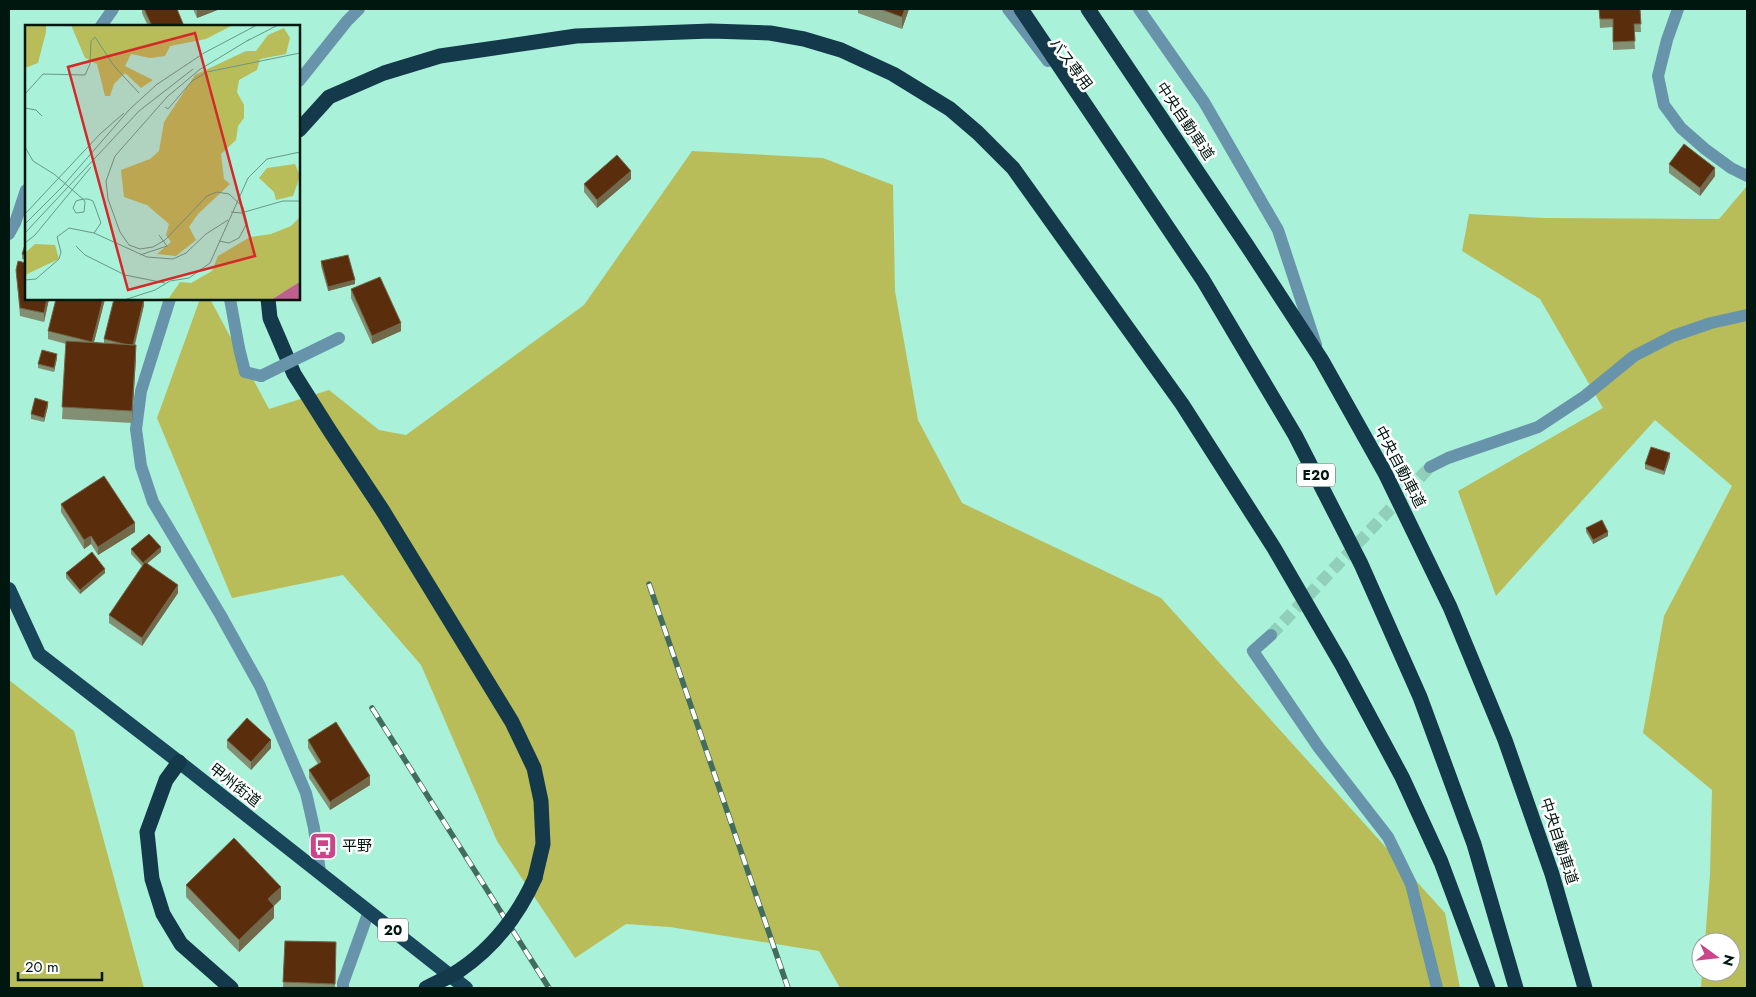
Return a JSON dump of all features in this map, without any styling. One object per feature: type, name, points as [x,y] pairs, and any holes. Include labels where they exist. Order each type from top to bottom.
[{"type":"highway","name":"E20","points":[[1021,9],[1203,280],[1295,435],[1361,564],[1420,697],[1474,844],[1516,988]]},
{"type":"highway","name":"中央自動車道","points":[[1088,9],[1232,222],[1321,359],[1385,473],[1450,607],[1506,740],[1552,874],[1584,988]]},
{"type":"highway","points":[[300,129],[329,97],[384,72],[440,56],[576,36],[711,31],[770,33],[804,39],[841,50],[893,74],[950,109],[978,133],[1019,176],[1182,404],[1274,548],[1342,665],[1402,777],[1441,862],[1488,988]]},
{"type":"highway","points":[[268,300],[270,318],[294,374],[383,511],[512,722],[534,768],[542,801],[543,844],[535,878],[526,898],[506,928],[484,950],[460,970],[426,988]]},
{"type":"highway","name":"甲州街道","points":[[9,589],[39,654],[466,988]]},
{"type":"highway","points":[[179,762],[166,780],[147,832],[152,879],[163,914],[182,944],[231,988]]},
{"type":"street","points":[[102,25],[113,9]]},
{"type":"street","points":[[300,80],[347,21],[359,9]]},
{"type":"street","name":"バス専用","points":[[1008,9],[1107,139]]},
{"type":"street","points":[[1139,9],[1204,102],[1278,230],[1321,359]]},
{"type":"street","points":[[1678,9],[1658,76],[1664,105],[1681,128],[1705,149],[1731,168],[1747,176]]},
{"type":"street","points":[[9,234],[15,224],[25,193]]},
{"type":"street","points":[[170,300],[141,391],[136,429],[141,466],[153,502],[220,614],[260,686],[306,792],[314,828],[320,872]]},
{"type":"street","points":[[230,300],[245,372],[261,376],[339,338]]},
{"type":"street","points":[[1430,467],[1448,458],[1538,427],[1585,396],[1634,356],[1673,336],[1711,322],[1747,315]]},
{"type":"street","points":[[1270,635],[1253,651],[1319,748],[1388,837],[1411,884],[1437,988]]},
{"type":"street","points":[[343,988],[343,983],[369,911]]},
{"type":"green space","points":[[692,151],[823,158],[893,185],[895,291],[918,420],[962,503],[1161,598],[1445,913],[1460,988],[840,988],[819,951],[670,927],[626,924],[575,958],[497,841],[421,665],[343,575],[232,598],[157,418],[200,300],[211,300],[269,409],[329,390],[379,430],[406,435],[584,305]]},
{"type":"green space","points":[[1747,186],[1747,988],[1701,988],[1701,982],[1741,982],[1741,932],[1706,932],[1710,874],[1712,790],[1643,733],[1664,616],[1732,486],[1655,420],[1496,596],[1458,491],[1603,408],[1540,299],[1462,251],[1469,214],[1545,218],[1719,219]]},
{"type":"green space","points":[[9,680],[74,731],[144,988],[9,988]]},
{"type":"building","points":[[144,9],[177,9],[184,25],[152,25]]},
{"type":"building","points":[[880,9],[905,9],[902,17]]},
{"type":"building","points":[[1599,9],[1640,9],[1641,24],[1634,24],[1635,41],[1613,42],[1613,19],[1600,19]]},
{"type":"building","points":[[1684,144],[1715,168],[1700,188],[1669,164]]},
{"type":"building","points":[[617,155],[631,171],[597,200],[584,184]]},
{"type":"building","points":[[25,245],[25,256],[22,254]]},
{"type":"building","points":[[348,255],[355,280],[328,287],[321,261]]},
{"type":"building","points":[[18,261],[25,263],[25,300],[47,300],[44,313],[20,308],[16,270]]},
{"type":"building","points":[[380,277],[401,323],[372,336],[351,289]]},
{"type":"building","points":[[56,300],[103,300],[92,342],[48,331]]},
{"type":"building","points":[[114,300],[144,300],[133,345],[104,339]]},
{"type":"building","points":[[66,341],[136,345],[132,411],[62,407]]},
{"type":"building","points":[[42,350],[57,354],[54,368],[38,364]]},
{"type":"building","points":[[35,398],[48,402],[44,418],[31,414]]},
{"type":"building","points":[[1651,447],[1670,453],[1664,471],[1645,464]]},
{"type":"building","points":[[104,476],[135,523],[98,547],[91,536],[84,540],[61,504]]},
{"type":"building","points":[[1602,520],[1608,532],[1593,540],[1586,528]]},
{"type":"building","points":[[149,534],[161,547],[143,563],[131,549]]},
{"type":"building","points":[[92,552],[105,569],[80,590],[66,573]]},
{"type":"building","points":[[145,562],[178,585],[142,638],[109,615]]},
{"type":"building","points":[[247,718],[271,740],[251,762],[227,740]]},
{"type":"building","points":[[336,722],[370,776],[330,802],[309,770],[321,762],[308,740]]},
{"type":"building","points":[[234,838],[281,887],[268,899],[274,906],[239,940],[186,885]]},
{"type":"building","points":[[285,941],[336,942],[335,984],[283,982]]},
{"type":"tunnel","points":[[1271,635],[1430,467]]},
{"type":"railway","points":[[649,584],[788,988]]},
{"type":"railway","points":[[372,708],[549,988]]},
{"type":"place","name":"平野","points":[[323,846]]}]
